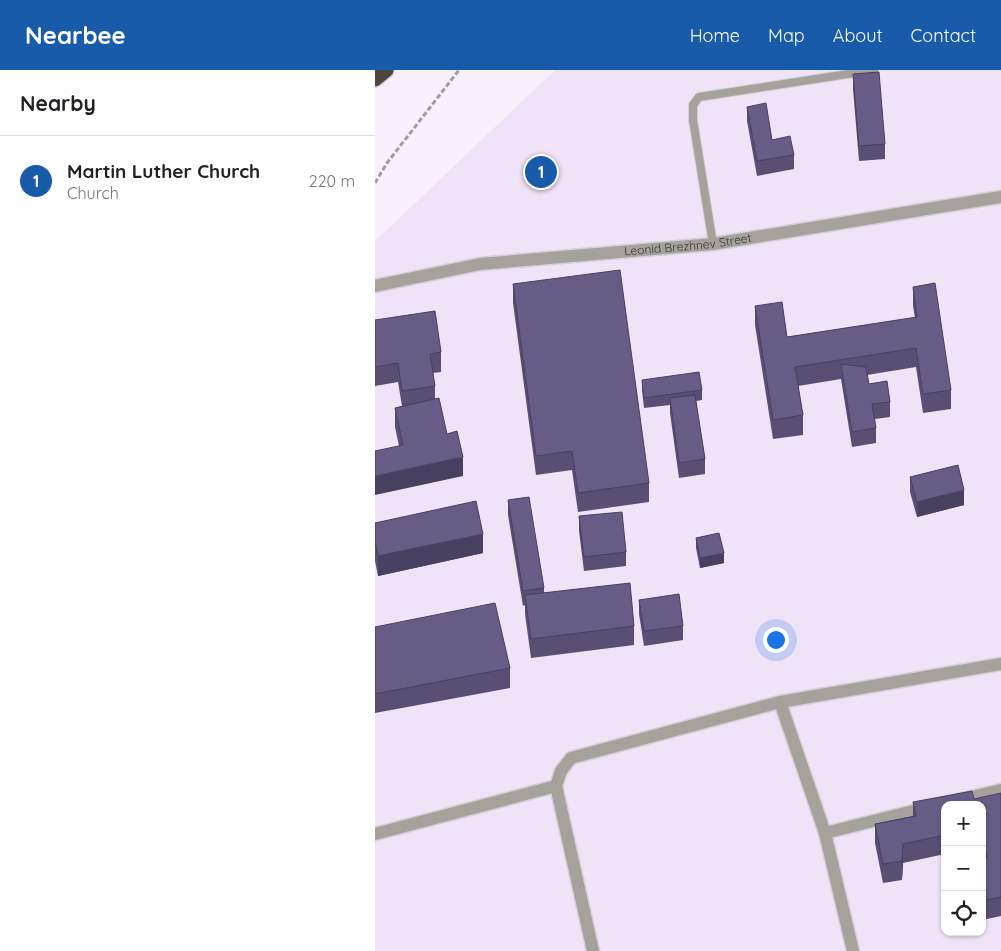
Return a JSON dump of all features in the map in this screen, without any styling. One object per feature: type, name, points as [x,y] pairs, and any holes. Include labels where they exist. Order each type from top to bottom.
[{"type":"highway","points":[[375,75],[379,70]]},
{"type":"highway","points":[[375,79],[386,70]]},
{"type":"street","name":"Leonid Brezhnev Street","points":[[375,286],[481,264],[713,244],[1001,197]]},
{"type":"street","points":[[593,951],[555,786],[561,771],[571,758],[780,702],[1001,664]]},
{"type":"street","points":[[780,702],[825,832],[853,951]]},
{"type":"street","points":[[375,834],[555,786]]},
{"type":"street","points":[[825,832],[1001,790]]},
{"type":"lane","points":[[713,244],[693,120],[693,105],[699,98],[874,70]]},
{"type":"path","points":[[375,183],[387,163],[459,70]]},
{"type":"shaded area","points":[[555,70],[1001,70],[1001,951],[375,951],[375,241]]},
{"type":"building","points":[[879,72],[885,144],[859,146],[853,74]]},
{"type":"building","points":[[766,103],[772,140],[790,136],[794,155],[757,161],[747,107]]},
{"type":"building","points":[[620,270],[649,483],[578,493],[572,451],[536,456],[513,284]]},
{"type":"building","points":[[935,283],[951,390],[923,394],[916,348],[795,367],[803,415],[773,420],[755,306],[782,302],[787,337],[917,317],[913,287]]},
{"type":"building","points":[[435,311],[441,352],[430,354],[435,386],[402,391],[398,363],[375,367],[375,320]]},
{"type":"building","points":[[841,364],[866,367],[869,384],[887,381],[890,402],[872,404],[876,428],[852,432]]},
{"type":"building","points":[[699,372],[702,390],[644,398],[642,380]]},
{"type":"building","points":[[695,395],[705,459],[679,463],[670,398]]},
{"type":"building","points":[[439,398],[447,434],[457,431],[463,457],[375,476],[375,451],[403,445],[395,408]]},
{"type":"building","points":[[958,465],[964,490],[917,502],[910,477]]},
{"type":"building","points":[[529,497],[544,588],[523,591],[508,500]]},
{"type":"building","points":[[476,501],[483,534],[378,556],[375,542],[375,523]]},
{"type":"building","points":[[622,512],[626,552],[584,557],[579,516]]},
{"type":"building","points":[[719,533],[724,553],[700,558],[696,538]]},
{"type":"building","points":[[630,583],[634,626],[531,639],[525,595]]},
{"type":"building","points":[[679,594],[683,626],[644,631],[639,600]]},
{"type":"building","points":[[495,603],[510,668],[375,694],[375,627]]},
{"type":"building","points":[[972,791],[974,799],[1001,793],[1001,897],[986,900],[986,801],[941,801],[941,836],[903,844],[902,861],[883,864],[875,824],[916,816],[913,802]]},
{"type":"place","name":"Martin Luther Church","points":[[541,172]]}]
